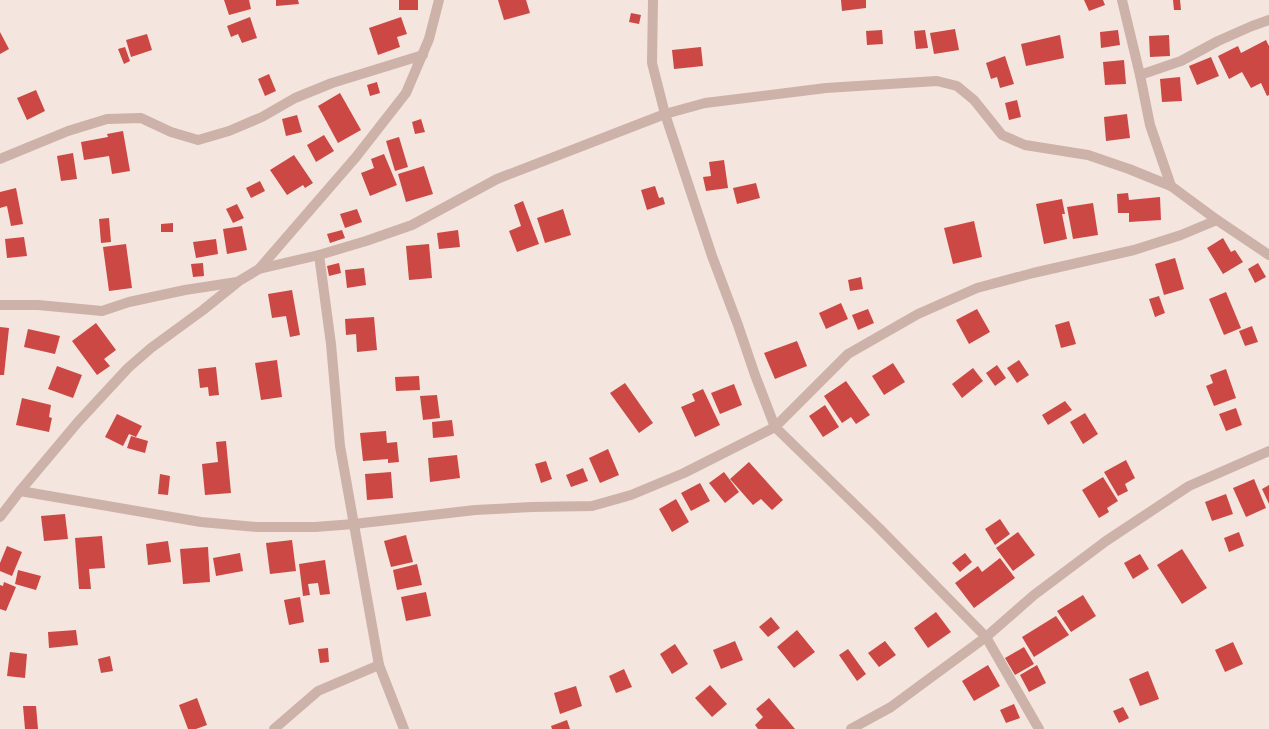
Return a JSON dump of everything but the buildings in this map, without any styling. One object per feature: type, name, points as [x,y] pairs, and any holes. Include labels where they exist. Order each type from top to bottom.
[{"type":"street","points":[[259,269],[356,157],[406,93],[429,39],[439,0]]},
{"type":"street","points":[[653,0],[652,63],[665,114],[712,256],[775,427],[879,528],[986,637],[1038,729]]},
{"type":"street","points":[[1122,0],[1150,125],[1171,186]]},
{"type":"street","points":[[1140,75],[1181,61],[1218,41],[1269,20]]},
{"type":"street","points":[[0,159],[68,131],[107,119],[141,118],[171,132],[198,140],[229,131],[262,117],[295,98],[332,83],[423,55]]},
{"type":"street","points":[[0,517],[78,422],[128,368],[151,348],[203,310],[239,281],[259,269],[319,255],[412,225],[497,179],[665,114],[705,103],[826,88],[937,81],[957,86],[974,100],[1002,135],[1024,146],[1088,155],[1171,186],[1217,220],[1269,255]]},
{"type":"street","points":[[20,491],[201,522],[257,527],[315,527],[476,510],[532,506],[592,506],[631,495],[684,473],[775,427],[848,354],[918,314],[977,288],[1033,273],[1134,250],[1181,235],[1217,220]]},
{"type":"street","points":[[319,255],[331,344],[340,446],[379,665],[404,729]]},
{"type":"street","points":[[0,305],[38,305],[102,311],[129,302],[185,290],[239,281]]},
{"type":"street","points":[[851,729],[891,707],[986,637],[1034,596],[1106,541],[1189,486],[1269,451]]},
{"type":"street","points":[[274,729],[318,691],[379,665]]}]
